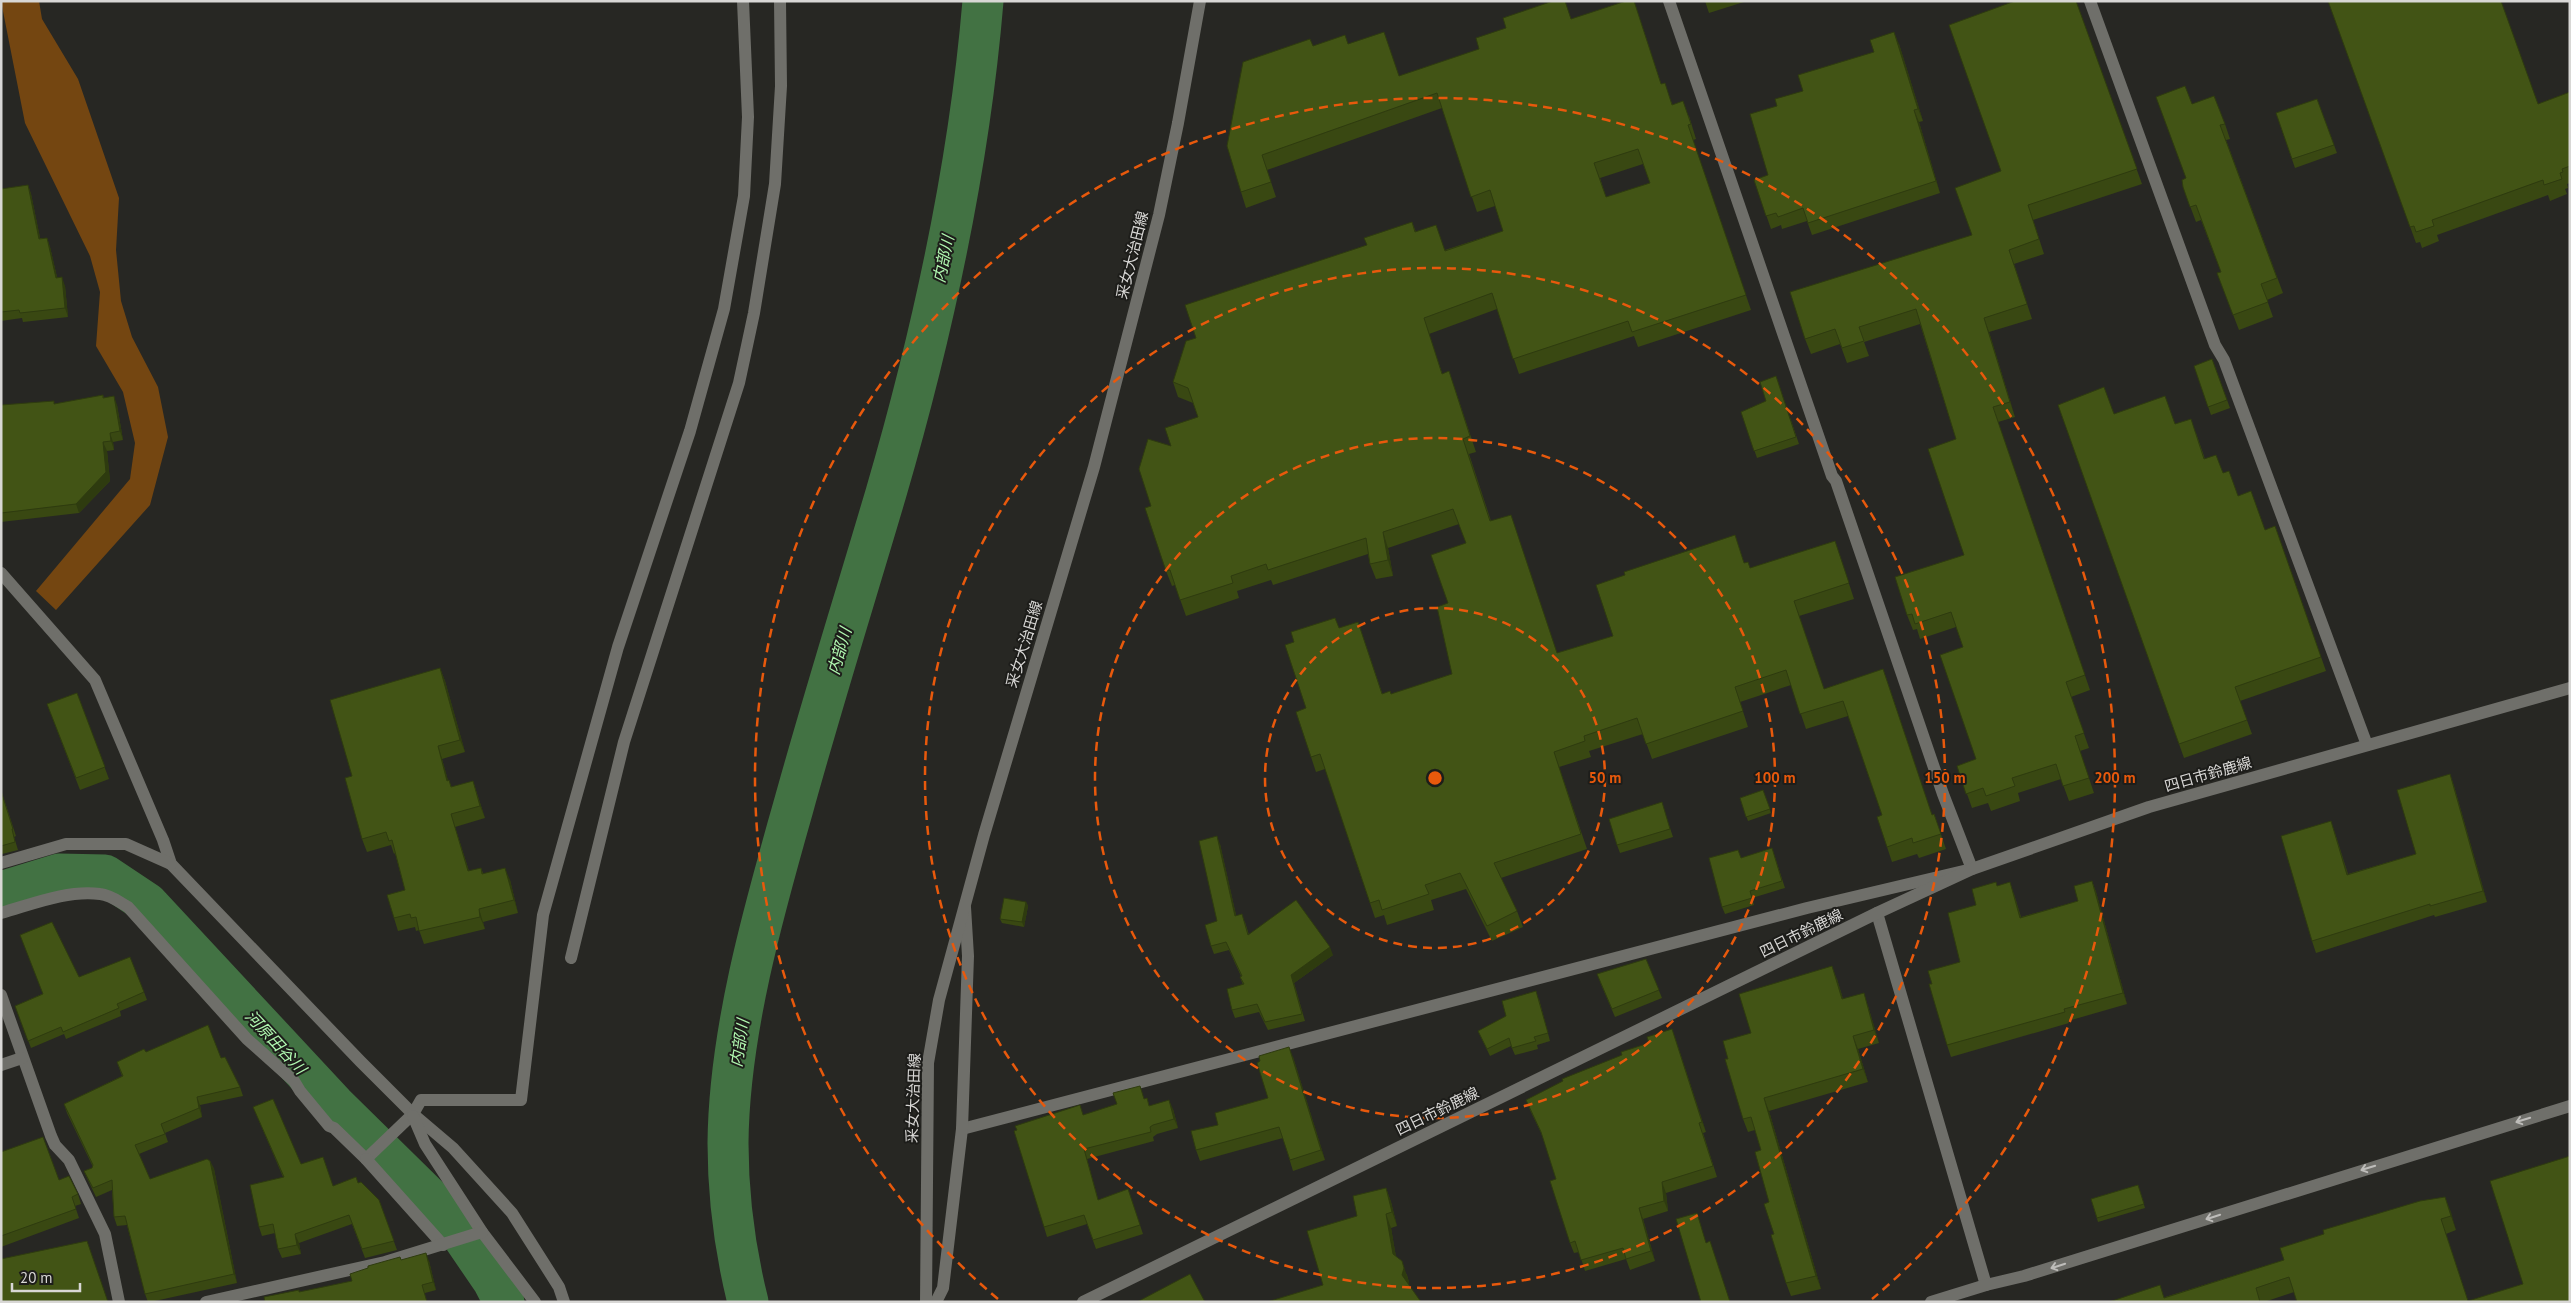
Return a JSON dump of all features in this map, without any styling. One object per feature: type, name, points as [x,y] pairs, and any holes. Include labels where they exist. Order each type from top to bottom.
[{"type":"street","points":[[368,1157],[412,1114],[421,1100],[521,1100],[543,915],[618,647],[690,432],[724,310],[744,196],[748,117],[743,1]]},
{"type":"street","points":[[571,958],[624,742],[736,392],[754,313],[775,184],[781,86],[780,1]]},
{"type":"street","name":"采女大治田線","points":[[926,1302],[928,1063],[939,1000],[965,902],[1094,467],[1159,215],[1200,1]]},
{"type":"street","points":[[962,1129],[1788,913],[1972,870],[1940,784],[1836,481],[1832,476],[1669,1]]},
{"type":"street","points":[[2090,1],[2215,345],[2224,360],[2367,745]]},
{"type":"street","points":[[1,573],[95,680],[163,840],[171,864]]},
{"type":"street","name":"四日市鈴鹿線","points":[[1083,1302],[1877,913],[1972,870],[2149,807],[2570,688]]},
{"type":"street","points":[[1,863],[66,844],[126,844],[171,864],[412,1114],[453,1148],[516,1217],[559,1287],[564,1302]]},
{"type":"street","points":[[1,913],[57,897],[74,895],[101,894],[128,907],[247,1038],[294,1081],[329,1126],[334,1128],[368,1157],[446,1244]]},
{"type":"street","points":[[936,1302],[943,1288],[962,1129],[968,956],[965,902]]},
{"type":"street","points":[[1877,913],[1986,1285]]},
{"type":"street","points":[[1,995],[47,1138],[70,1160],[105,1234],[119,1302]]},
{"type":"street","points":[[1,1065],[22,1058]]},
{"type":"street","points":[[1931,1302],[1966,1297],[1986,1285],[2024,1276],[2570,1106]]},
{"type":"street","points":[[412,1114],[425,1144],[479,1233],[535,1302]]},
{"type":"street","points":[[206,1302],[385,1262],[479,1233]]},
{"type":"shaded area","points":[[1,1],[39,1],[42,19],[78,79],[119,198],[116,250],[121,301],[132,337],[158,387],[168,437],[150,505],[56,610],[36,591],[130,479],[135,443],[123,392],[96,346],[100,292],[90,256],[25,123]]},
{"type":"building","points":[[1553,1],[1565,1],[1571,19],[1626,1],[1634,1],[1661,84],[1665,83],[1672,105],[1683,101],[1691,124],[1688,125],[1746,295],[1632,332],[1628,321],[1513,359],[1492,293],[1424,318],[1442,374],[1449,371],[1470,436],[1463,439],[1490,521],[1511,515],[1557,653],[1613,636],[1596,585],[1625,575],[1624,572],[1735,535],[1744,563],[1748,562],[1750,568],[1835,541],[1849,583],[1794,601],[1824,689],[1883,669],[1932,815],[1934,814],[1941,834],[1913,843],[1912,838],[1887,847],[1877,817],[1882,815],[1843,701],[1800,714],[1786,670],[1735,687],[1743,711],[1646,744],[1637,718],[1584,736],[1585,741],[1554,752],[1581,834],[1494,863],[1517,911],[1487,926],[1460,873],[1425,885],[1429,894],[1382,910],[1379,900],[1370,903],[1320,754],[1311,757],[1296,712],[1306,708],[1285,645],[1294,642],[1291,632],[1335,618],[1339,628],[1358,622],[1382,694],[1390,691],[1391,694],[1452,674],[1437,607],[1448,603],[1431,555],[1466,543],[1453,509],[1383,532],[1388,560],[1370,564],[1366,538],[1268,570],[1266,564],[1231,576],[1233,583],[1180,600],[1170,570],[1166,571],[1145,508],[1151,506],[1139,469],[1148,439],[1171,446],[1165,428],[1198,417],[1188,388],[1173,382],[1186,341],[1196,338],[1185,305],[1367,245],[1364,238],[1412,222],[1415,232],[1436,225],[1445,251],[1503,231],[1490,190],[1471,197],[1437,93],[1262,155],[1271,182],[1241,192],[1227,146],[1243,62],[1310,39],[1313,46],[1345,35],[1348,44],[1384,32],[1399,76],[1479,49],[1476,38],[1506,28],[1503,18]],"holes":[[[1638,149],[1650,183],[1606,197],[1594,163]]]},
{"type":"building","points":[[2015,1],[2076,1],[2137,169],[2028,205],[2039,239],[2009,250],[2027,304],[1984,318],[2010,402],[1993,407],[2085,675],[2066,682],[2084,733],[2075,736],[2089,778],[2063,786],[2056,764],[2012,778],[2015,786],[1986,796],[1983,788],[1966,794],[1957,766],[1976,759],[1940,655],[1963,647],[1951,612],[1915,624],[1912,614],[1907,615],[1895,577],[1964,555],[1928,449],[1956,439],[1916,309],[1859,327],[1864,341],[1842,348],[1835,329],[1805,339],[1790,292],[1972,235],[1955,188],[2001,171],[1949,25]]},
{"type":"building","points":[[2328,1],[2501,1],[2538,104],[2570,92],[2570,166],[2562,169],[2563,172],[2560,173],[2562,179],[2544,185],[2543,180],[2432,220],[2434,226],[2416,232],[2414,226],[2410,227]]},
{"type":"building","points":[[1894,32],[1918,109],[1914,110],[1936,181],[1808,223],[1803,208],[1778,217],[1776,213],[1766,216],[1754,180],[1768,175],[1750,114],[1777,106],[1775,99],[1803,91],[1798,75],[1874,52],[1870,40]]},
{"type":"building","points":[[2185,86],[2192,104],[2214,96],[2225,124],[2220,125],[2277,278],[2261,284],[2268,302],[2233,315],[2217,273],[2221,272],[2196,205],[2190,207],[2182,180],[2186,178],[2156,97]]},
{"type":"building","points":[[2317,99],[2334,145],[2292,159],[2276,113]]},
{"type":"building","points":[[28,185],[39,239],[47,238],[56,278],[62,277],[65,308],[20,313],[19,310],[1,312],[1,189]]},
{"type":"building","points":[[2212,359],[2227,400],[2208,407],[2194,366]]},
{"type":"building","points":[[1776,376],[1796,437],[1754,451],[1741,412],[1766,401],[1760,382]]},
{"type":"building","points":[[2104,387],[2114,414],[2165,396],[2175,424],[2191,419],[2204,459],[2216,455],[2223,473],[2229,471],[2238,496],[2251,491],[2265,530],[2275,526],[2321,657],[2235,687],[2247,720],[2179,744],[2058,405]]},
{"type":"building","points":[[103,395],[103,398],[114,396],[120,431],[110,433],[111,441],[103,442],[106,472],[76,504],[1,513],[1,405],[54,401],[54,404]]},
{"type":"building","points":[[440,668],[460,740],[438,746],[447,781],[449,780],[451,787],[473,781],[480,806],[451,814],[468,871],[481,868],[482,874],[505,868],[514,900],[479,909],[480,917],[419,931],[416,917],[411,918],[410,914],[394,918],[387,895],[405,890],[392,840],[389,841],[386,832],[362,839],[345,778],[352,776],[330,700]]},
{"type":"building","points":[[77,693],[105,767],[76,778],[47,704]]},
{"type":"building","points":[[2450,774],[2483,891],[2430,906],[2430,904],[2312,941],[2281,836],[2331,821],[2347,875],[2416,854],[2397,790]]},
{"type":"building","points":[[1763,790],[1770,809],[1746,817],[1740,798]]},
{"type":"building","points":[[1,791],[13,829],[15,842],[1,846]]},
{"type":"building","points":[[1662,802],[1670,829],[1617,845],[1609,819]]},
{"type":"building","points":[[1217,836],[1235,916],[1242,914],[1248,935],[1296,900],[1330,947],[1291,975],[1302,1014],[1265,1022],[1257,1004],[1232,1010],[1227,989],[1244,984],[1240,977],[1242,976],[1226,942],[1211,946],[1205,925],[1217,921],[1199,841]]},
{"type":"building","points":[[1772,848],[1782,881],[1750,891],[1752,898],[1722,907],[1709,858],[1738,850],[1741,858]]},
{"type":"building","points":[[2092,881],[2123,993],[2064,1009],[2065,1012],[1947,1045],[1929,984],[1932,984],[1928,971],[1960,962],[1948,913],[1976,905],[1972,889],[1996,882],[1997,886],[2010,882],[2020,918],[2078,901],[2074,886]]},
{"type":"building","points":[[1004,898],[1026,902],[1022,922],[1000,919]]},
{"type":"building","points":[[52,922],[79,977],[130,957],[144,992],[117,1004],[119,1008],[63,1032],[61,1027],[28,1041],[15,1006],[43,994],[20,935]]},
{"type":"building","points":[[1646,959],[1659,990],[1612,1009],[1597,974]]},
{"type":"building","points":[[1832,966],[1842,999],[1864,993],[1874,1030],[1853,1036],[1863,1069],[1764,1098],[1816,1276],[1786,1283],[1771,1235],[1774,1234],[1764,1204],[1769,1202],[1755,1152],[1761,1150],[1751,1117],[1743,1119],[1725,1059],[1728,1059],[1723,1041],[1751,1033],[1739,994]]},
{"type":"building","points":[[1536,991],[1548,1033],[1534,1037],[1536,1041],[1512,1048],[1509,1038],[1487,1049],[1478,1031],[1506,1016],[1502,1001]]},
{"type":"building","points":[[208,1025],[221,1058],[225,1057],[240,1087],[197,1097],[199,1108],[161,1124],[165,1134],[135,1145],[150,1179],[207,1159],[210,1161],[234,1274],[145,1294],[125,1216],[114,1217],[112,1180],[93,1188],[84,1171],[92,1168],[93,1165],[64,1104],[123,1076],[117,1062],[144,1049],[146,1052]]},
{"type":"building","points":[[1672,1029],[1702,1122],[1699,1123],[1713,1166],[1662,1182],[1664,1201],[1639,1208],[1651,1251],[1626,1259],[1623,1248],[1581,1260],[1575,1241],[1570,1243],[1550,1181],[1556,1179],[1541,1132],[1526,1100],[1563,1081],[1562,1079],[1622,1055],[1621,1052],[1649,1043],[1647,1037]]},
{"type":"building","points":[[1289,1047],[1321,1150],[1290,1160],[1279,1127],[1196,1150],[1191,1131],[1218,1125],[1215,1113],[1268,1098],[1257,1063],[1260,1061],[1259,1056]]},
{"type":"building","points":[[1140,1086],[1144,1099],[1147,1098],[1149,1106],[1169,1100],[1174,1119],[1153,1125],[1150,1127],[1151,1132],[1084,1149],[1098,1200],[1128,1189],[1140,1225],[1093,1240],[1084,1215],[1044,1227],[1014,1131],[1017,1130],[1015,1126],[1080,1105],[1083,1115],[1117,1104],[1113,1093]]},
{"type":"building","points":[[273,1099],[301,1164],[323,1157],[333,1186],[356,1177],[358,1183],[361,1182],[379,1200],[394,1241],[362,1249],[349,1215],[295,1234],[297,1245],[278,1249],[273,1224],[259,1227],[250,1185],[284,1177],[253,1107]]},
{"type":"building","points":[[43,1137],[59,1180],[69,1176],[78,1194],[72,1197],[76,1209],[1,1236],[1,1152]]},
{"type":"building","points":[[2570,1156],[2570,1302],[2297,1302],[2289,1277],[2256,1288],[2260,1302],[2109,1302],[2160,1285],[2164,1298],[2284,1260],[2280,1248],[2324,1234],[2323,1230],[2420,1201],[2445,1197],[2451,1216],[2441,1219],[2468,1301],[2523,1284],[2490,1181]]},
{"type":"building","points":[[2138,1185],[2144,1204],[2097,1218],[2091,1199]]},
{"type":"building","points":[[1386,1188],[1392,1212],[1386,1214],[1393,1254],[1402,1261],[1404,1268],[1402,1275],[1421,1302],[1267,1302],[1323,1285],[1307,1231],[1357,1216],[1353,1196]]},
{"type":"building","points":[[1697,1213],[1706,1243],[1710,1241],[1730,1302],[1701,1302],[1676,1219]]},
{"type":"building","points":[[87,1241],[108,1302],[1,1302],[1,1259]]},
{"type":"building","points":[[426,1253],[433,1282],[422,1285],[427,1302],[265,1302],[264,1297],[352,1281],[350,1274],[368,1268],[368,1266],[400,1257],[401,1260]]},
{"type":"building","points":[[1190,1274],[1205,1302],[1137,1302]]},
{"type":"waterway","name":"内部川","points":[[748,1302],[739,1263],[733,1223],[728,1163],[730,1101],[741,1016],[770,889],[815,729],[886,493],[934,311],[959,188],[969,126],[983,1]]},
{"type":"waterway","name":"河原田谷川","points":[[1,892],[59,874],[105,875],[147,903],[334,1104],[450,1218],[493,1281],[504,1302]]}]
